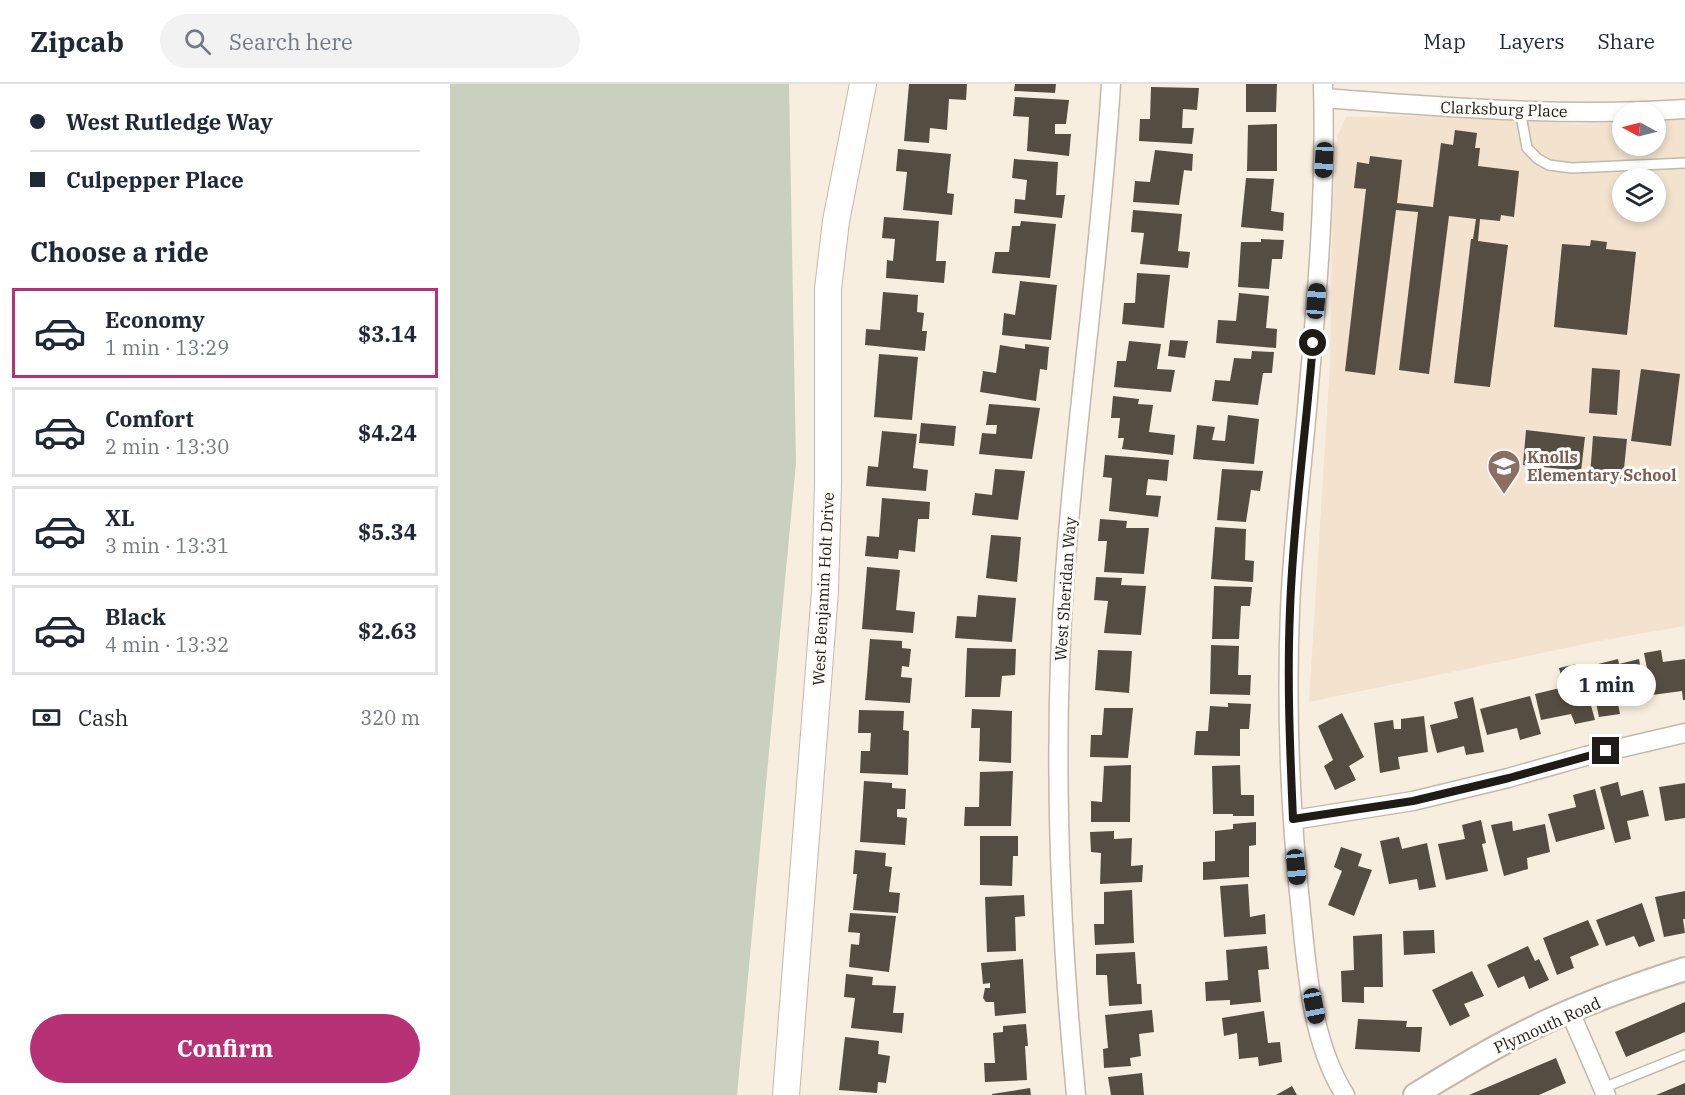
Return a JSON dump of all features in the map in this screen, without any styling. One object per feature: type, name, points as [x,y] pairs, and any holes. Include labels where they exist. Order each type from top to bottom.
[{"type":"main road","name":"West Benjamin Holt Drive","points":[[786,1095],[825,591],[828,483],[828,288],[836,221],[863,84]]},
{"type":"street","name":"West Sheridan Way","points":[[1076,1095],[1062,918],[1059,812],[1060,673],[1075,448],[1092,306],[1111,84]]},
{"type":"street","name":"Clarksburg Place","points":[[1324,91],[1477,109],[1577,112],[1685,109]]},
{"type":"street","points":[[1324,91],[1324,160],[1319,260],[1310,385],[1295,530],[1290,610],[1288,708],[1296,867],[1310,985],[1325,1051],[1337,1083],[1345,1095]]},
{"type":"street","points":[[1293,819],[1413,801],[1509,778],[1586,756],[1685,734]]},
{"type":"street","name":"Plymouth Road","points":[[1415,1095],[1475,1058],[1521,1034],[1570,1012],[1685,969]]},
{"type":"street","points":[[1570,1012],[1605,1091]]},
{"type":"lane","points":[[1520,110],[1527,148],[1538,159],[1549,165],[1572,168],[1685,163]]},
{"type":"lane","points":[[1605,1091],[1685,1055]]},
{"type":"shaded area","name":"Knolls Elementary School","points":[[1431,116],[1580,124],[1612,123],[1612,156],[1666,156],[1666,120],[1685,119],[1685,626],[1604,640],[1309,702],[1330,365],[1332,227],[1337,137],[1346,117]]},
{"type":"green space","points":[[450,84],[789,84],[796,463],[737,1095],[450,1095]]},
{"type":"building","points":[[909,84],[967,84],[966,100],[949,99],[947,130],[930,128],[929,143],[904,141]]},
{"type":"building","points":[[1015,84],[1056,84],[1055,93],[1014,91]]},
{"type":"building","points":[[1246,84],[1277,84],[1276,112],[1246,112]]},
{"type":"building","points":[[1151,87],[1199,88],[1197,110],[1183,109],[1182,128],[1194,128],[1192,144],[1139,141],[1140,119],[1150,119]]},
{"type":"building","points":[[1015,97],[1069,100],[1066,124],[1055,124],[1055,134],[1071,134],[1069,156],[1027,151],[1029,117],[1013,116]]},
{"type":"building","points":[[1277,124],[1277,171],[1247,171],[1248,125]]},
{"type":"building","points":[[1455,130],[1477,133],[1475,148],[1480,148],[1478,166],[1519,171],[1514,217],[1501,215],[1500,221],[1480,219],[1478,241],[1508,245],[1490,387],[1454,383],[1471,239],[1473,239],[1476,219],[1449,216],[1429,374],[1399,370],[1418,212],[1396,210],[1375,375],[1345,371],[1366,189],[1354,188],[1357,162],[1369,164],[1370,156],[1402,160],[1397,203],[1433,207],[1441,143],[1453,145]]},
{"type":"building","points":[[898,149],[951,154],[947,193],[954,194],[952,215],[903,210],[907,172],[896,171]]},
{"type":"building","points":[[1155,150],[1193,154],[1192,171],[1184,170],[1179,205],[1133,202],[1135,181],[1150,182]]},
{"type":"building","points":[[1014,159],[1058,162],[1056,195],[1065,195],[1062,218],[1014,213],[1015,199],[1025,200],[1027,180],[1012,178]]},
{"type":"building","points":[[1246,178],[1274,179],[1271,211],[1284,213],[1283,231],[1241,227]]},
{"type":"building","points":[[1133,210],[1182,214],[1178,251],[1190,252],[1188,268],[1140,264],[1144,233],[1131,232]]},
{"type":"building","points":[[884,217],[939,221],[936,261],[946,261],[944,283],[886,278],[887,260],[893,261],[895,239],[882,238]]},
{"type":"building","points":[[1021,221],[1056,224],[1050,278],[992,273],[995,252],[1009,252],[1012,226],[1020,226]]},
{"type":"building","points":[[1261,239],[1284,240],[1282,259],[1272,259],[1269,289],[1238,287],[1241,242],[1261,242]]},
{"type":"building","points":[[1591,240],[1607,242],[1606,249],[1636,252],[1627,335],[1554,327],[1562,244],[1590,246]]},
{"type":"building","points":[[1137,273],[1170,275],[1164,328],[1122,324],[1124,303],[1135,303]]},
{"type":"building","points":[[1020,281],[1057,285],[1051,340],[1002,335],[1004,313],[1015,315]]},
{"type":"building","points":[[883,292],[918,295],[917,312],[924,313],[922,331],[927,331],[925,351],[865,345],[866,329],[880,330]]},
{"type":"building","points":[[1239,293],[1269,296],[1266,328],[1277,329],[1276,348],[1216,343],[1218,320],[1236,321]]},
{"type":"building","points":[[1170,340],[1188,341],[1185,358],[1168,356]]},
{"type":"building","points":[[1129,341],[1161,344],[1157,369],[1175,370],[1171,392],[1114,387],[1117,361],[1126,361]]},
{"type":"building","points":[[1025,344],[1049,347],[1047,370],[1040,369],[1036,401],[980,392],[983,371],[996,373],[1000,345],[1025,349]]},
{"type":"building","points":[[1252,351],[1274,352],[1272,373],[1263,373],[1258,405],[1212,401],[1215,380],[1230,381],[1234,358],[1251,359]]},
{"type":"building","points":[[879,354],[918,357],[912,420],[874,417]]},
{"type":"building","points":[[1592,368],[1620,370],[1617,415],[1589,413]]},
{"type":"building","points":[[1641,369],[1680,374],[1671,446],[1631,441]]},
{"type":"building","points":[[1113,396],[1139,399],[1138,404],[1153,405],[1149,432],[1175,435],[1173,455],[1122,449],[1124,438],[1118,438],[1120,418],[1111,418]]},
{"type":"building","points":[[989,404],[1040,408],[1032,459],[979,454],[982,433],[996,434],[997,425],[986,425]]},
{"type":"building","points":[[1228,415],[1259,419],[1254,464],[1193,459],[1197,425],[1215,427],[1212,440],[1225,441]]},
{"type":"building","points":[[921,423],[956,426],[954,446],[919,443]]},
{"type":"building","points":[[1526,430],[1585,437],[1581,471],[1523,465]]},
{"type":"building","points":[[882,431],[917,434],[913,468],[928,470],[926,491],[866,486],[868,466],[878,467]]},
{"type":"building","points":[[1593,436],[1627,439],[1623,479],[1590,476]]},
{"type":"building","points":[[1105,455],[1169,460],[1167,481],[1148,479],[1146,495],[1161,496],[1158,517],[1109,511],[1112,478],[1103,477]]},
{"type":"building","points":[[995,469],[1025,471],[1018,520],[972,515],[975,493],[992,495]]},
{"type":"building","points":[[1222,469],[1263,471],[1260,491],[1251,490],[1246,522],[1217,520]]},
{"type":"building","points":[[882,498],[930,502],[929,519],[918,519],[915,552],[899,550],[898,559],[865,556],[867,536],[879,537]]},
{"type":"building","points":[[1100,519],[1127,521],[1126,528],[1149,528],[1144,574],[1104,572],[1107,541],[1098,541]]},
{"type":"building","points":[[1215,527],[1246,529],[1245,560],[1254,561],[1253,582],[1211,579]]},
{"type":"building","points":[[991,535],[1021,537],[1017,582],[986,578]]},
{"type":"building","points":[[867,567],[900,570],[896,610],[915,612],[913,633],[862,629]]},
{"type":"building","points":[[1096,577],[1122,578],[1121,585],[1146,586],[1141,635],[1104,633],[1108,601],[1094,600]]},
{"type":"building","points":[[1214,586],[1252,587],[1250,606],[1241,606],[1239,639],[1212,639]]},
{"type":"building","points":[[978,595],[1016,598],[1012,642],[955,638],[957,616],[976,617]]},
{"type":"building","points":[[870,639],[902,641],[902,648],[911,649],[909,667],[902,666],[901,677],[912,678],[910,703],[865,700]]},
{"type":"building","points":[[1211,645],[1239,646],[1238,675],[1251,675],[1250,695],[1210,694]]},
{"type":"building","points":[[967,648],[1016,649],[1015,675],[1002,676],[1000,697],[965,697]]},
{"type":"building","points":[[1098,650],[1132,651],[1129,693],[1095,690]]},
{"type":"building","points":[[1661,650],[1663,662],[1685,659],[1685,700],[1683,700],[1682,691],[1652,695],[1644,653]]},
{"type":"building","points":[[1618,659],[1619,664],[1639,659],[1645,693],[1617,698],[1620,714],[1599,717],[1591,679],[1601,677],[1598,664]]},
{"type":"building","points":[[1576,664],[1584,699],[1589,698],[1595,720],[1575,724],[1571,714],[1541,720],[1535,694],[1564,687],[1559,668]]},
{"type":"building","points":[[1530,696],[1541,734],[1520,740],[1517,728],[1487,735],[1480,709]]},
{"type":"building","points":[[1473,697],[1484,752],[1466,755],[1464,746],[1437,753],[1430,725],[1458,718],[1454,702]]},
{"type":"building","points":[[1228,703],[1251,704],[1249,729],[1240,729],[1240,756],[1194,755],[1196,731],[1208,731],[1210,706],[1228,707]]},
{"type":"building","points":[[1104,708],[1133,708],[1128,758],[1090,757],[1091,735],[1102,735]]},
{"type":"building","points":[[972,709],[1012,711],[1011,763],[979,761],[980,728],[971,728]]},
{"type":"building","points":[[859,710],[904,711],[903,730],[909,731],[908,775],[860,773],[861,751],[870,751],[871,733],[858,733]]},
{"type":"building","points":[[1342,713],[1364,757],[1349,766],[1356,780],[1335,790],[1324,766],[1333,760],[1318,726]]},
{"type":"building","points":[[1424,716],[1428,752],[1398,757],[1400,769],[1380,773],[1374,723],[1393,720],[1394,729],[1401,729],[1401,719]]},
{"type":"building","points":[[1131,765],[1130,822],[1091,822],[1091,801],[1102,802],[1104,766]]},
{"type":"building","points":[[1240,765],[1241,795],[1254,795],[1254,816],[1213,814],[1212,766]]},
{"type":"building","points":[[1013,771],[1011,826],[964,826],[965,807],[979,807],[980,772]]},
{"type":"building","points":[[864,781],[892,783],[892,788],[906,789],[905,809],[897,809],[897,817],[907,818],[905,845],[860,842]]},
{"type":"building","points":[[1618,782],[1621,796],[1643,790],[1649,816],[1627,821],[1631,839],[1615,843],[1600,787]]},
{"type":"building","points":[[1685,783],[1685,818],[1665,821],[1659,787]]},
{"type":"building","points":[[1595,789],[1605,829],[1556,842],[1548,814],[1576,807],[1573,795]]},
{"type":"building","points":[[1481,820],[1486,843],[1482,844],[1488,871],[1446,880],[1438,844],[1465,839],[1462,825]]},
{"type":"building","points":[[1512,821],[1513,831],[1545,824],[1550,852],[1527,858],[1528,869],[1504,876],[1491,825]]},
{"type":"building","points":[[1256,822],[1256,845],[1249,846],[1249,877],[1203,880],[1203,862],[1215,861],[1215,831],[1233,829],[1233,824]]},
{"type":"building","points":[[1114,831],[1114,839],[1132,838],[1131,866],[1143,865],[1142,882],[1100,884],[1101,853],[1091,852],[1090,832]]},
{"type":"building","points":[[980,836],[1018,836],[1018,856],[1013,856],[1012,886],[980,885]]},
{"type":"building","points":[[1399,837],[1402,849],[1427,843],[1436,887],[1419,890],[1417,879],[1389,884],[1380,841]]},
{"type":"building","points":[[1341,847],[1362,854],[1358,866],[1372,870],[1354,916],[1328,905],[1342,871],[1334,867]]},
{"type":"building","points":[[855,850],[886,853],[885,866],[892,867],[889,892],[900,893],[898,913],[853,910],[857,874],[853,874]]},
{"type":"building","points":[[1248,884],[1250,917],[1265,914],[1266,934],[1224,937],[1220,886]]},
{"type":"building","points":[[1132,890],[1134,943],[1095,945],[1094,924],[1104,924],[1104,892]]},
{"type":"building","points":[[1685,891],[1685,919],[1683,919],[1685,933],[1664,937],[1655,897]]},
{"type":"building","points":[[1024,895],[1025,916],[1015,917],[1016,951],[987,952],[985,897]]},
{"type":"building","points":[[1642,903],[1655,941],[1639,947],[1634,936],[1606,946],[1596,920]]},
{"type":"building","points":[[850,913],[896,916],[889,972],[849,967],[851,944],[859,945],[860,933],[848,932]]},
{"type":"building","points":[[1588,920],[1599,945],[1570,957],[1574,968],[1557,975],[1543,938]]},
{"type":"building","points":[[1434,930],[1435,953],[1404,955],[1403,931]]},
{"type":"building","points":[[1382,934],[1383,987],[1364,987],[1364,1003],[1342,1002],[1341,971],[1354,970],[1353,936]]},
{"type":"building","points":[[1267,946],[1269,969],[1258,970],[1261,1002],[1230,1005],[1230,1000],[1206,1001],[1205,982],[1228,980],[1226,950]]},
{"type":"building","points":[[1528,946],[1535,961],[1539,959],[1549,980],[1529,989],[1524,976],[1498,988],[1487,965]]},
{"type":"building","points":[[1135,952],[1137,984],[1141,984],[1142,1004],[1109,1006],[1107,975],[1096,975],[1096,954]]},
{"type":"building","points":[[1023,959],[1026,1013],[995,1016],[994,1002],[986,1002],[983,998],[985,988],[990,988],[990,983],[983,984],[981,963]]},
{"type":"building","points":[[1472,971],[1484,996],[1464,1004],[1470,1016],[1450,1026],[1432,990]]},
{"type":"building","points":[[846,974],[873,977],[872,985],[896,986],[893,1013],[904,1013],[902,1033],[851,1028],[855,998],[844,997]]},
{"type":"building","points":[[1685,1002],[1685,1032],[1626,1057],[1615,1032]]},
{"type":"building","points":[[1152,1010],[1154,1032],[1139,1034],[1141,1056],[1130,1058],[1131,1066],[1104,1068],[1103,1049],[1108,1048],[1105,1015]]},
{"type":"building","points":[[1264,1011],[1268,1043],[1280,1042],[1282,1062],[1259,1066],[1258,1057],[1239,1059],[1237,1033],[1224,1036],[1222,1018]]},
{"type":"building","points":[[1358,1019],[1407,1021],[1406,1027],[1422,1027],[1420,1052],[1355,1049]]},
{"type":"building","points":[[1026,1024],[1027,1080],[985,1082],[984,1063],[995,1063],[993,1033],[1003,1032],[1003,1026]]},
{"type":"building","points":[[845,1037],[879,1041],[878,1054],[890,1056],[886,1083],[878,1082],[877,1093],[839,1090]]},
{"type":"building","points":[[1556,1058],[1566,1083],[1539,1095],[1469,1095]]},
{"type":"building","points":[[1142,1073],[1144,1095],[1111,1095],[1108,1077]]},
{"type":"building","points":[[1685,1083],[1685,1095],[1656,1095]]},
{"type":"building","points":[[1292,1086],[1297,1095],[1276,1095]]},
{"type":"building","points":[[1030,1088],[1031,1095],[992,1095],[992,1094]]},
{"type":"place","name":"Knolls Elementary School","points":[[1504,495]]},
{"type":"route","points":[[1313,343],[1295,530],[1290,610],[1288,708],[1293,819],[1413,801],[1509,778],[1606,751]]}]
